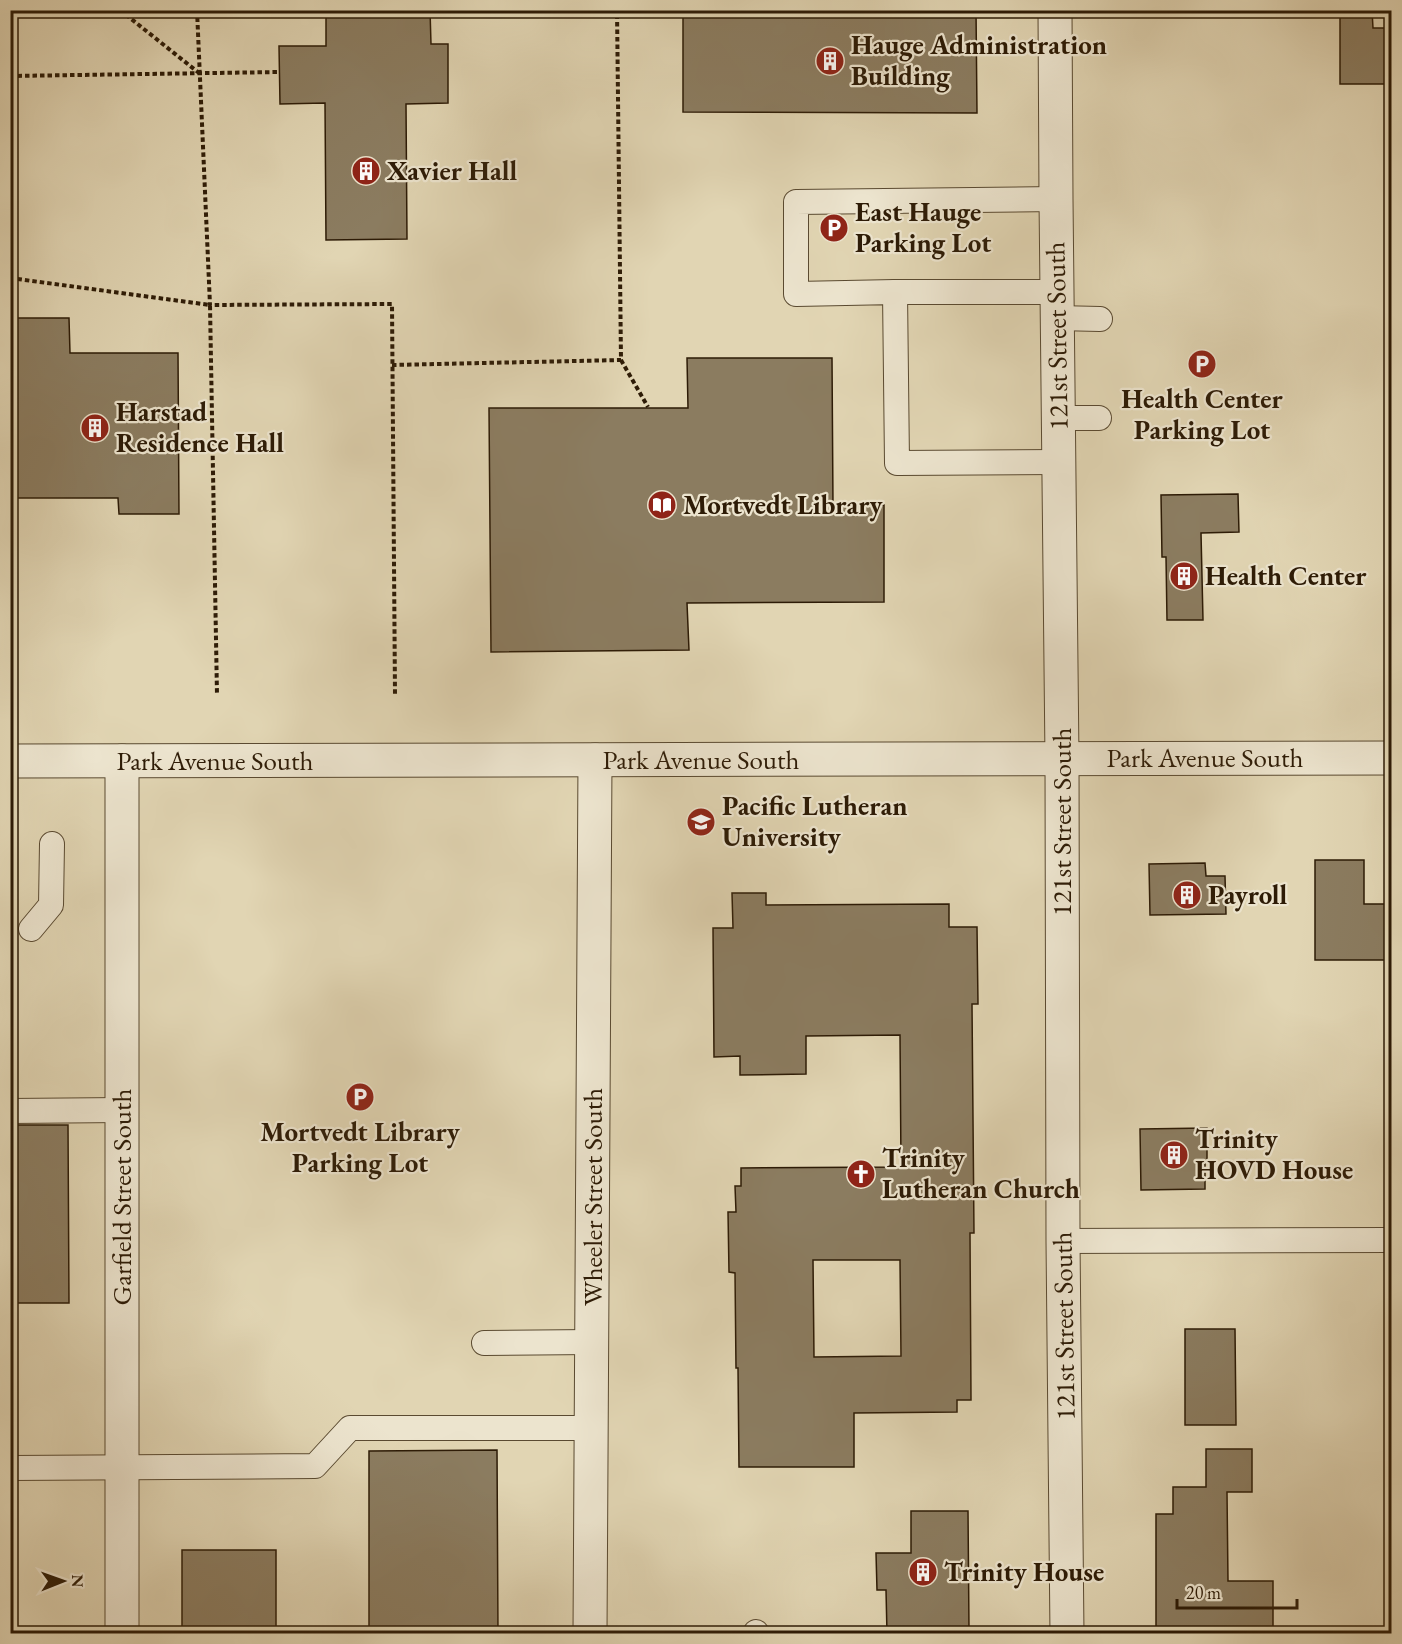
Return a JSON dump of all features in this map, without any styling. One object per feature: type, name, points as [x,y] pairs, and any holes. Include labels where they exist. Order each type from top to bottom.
[{"type":"street","name":"121st Street South","points":[[1055,10],[1067,1634]]},
{"type":"street","name":"Park Avenue South","points":[[10,761],[1392,758]]},
{"type":"street","name":"Wheeler Street South","points":[[590,1634],[595,760]]},
{"type":"street","name":"Garfield Street South","points":[[122,761],[122,1634]]},
{"type":"lane","points":[[1056,199],[796,202],[796,294],[1015,292],[1100,319]]},
{"type":"lane","points":[[895,292],[897,463],[1058,462]]},
{"type":"lane","points":[[1058,418],[1100,418]]},
{"type":"lane","points":[[31,929],[51,905],[52,844]]},
{"type":"lane","points":[[10,1111],[122,1110]]},
{"type":"lane","points":[[1063,1241],[1392,1240]]},
{"type":"lane","points":[[484,1343],[592,1342]]},
{"type":"lane","points":[[10,1468],[315,1466],[350,1428],[591,1428]]},
{"type":"path","points":[[120,10],[200,73]]},
{"type":"path","points":[[197,10],[210,305],[217,695]]},
{"type":"path","points":[[617,10],[621,360],[648,407]]},
{"type":"path","points":[[10,76],[280,72]]},
{"type":"path","points":[[10,278],[210,305],[392,304],[395,694]]},
{"type":"path","points":[[392,365],[621,360]]},
{"type":"building","name":"Xavier Hall","points":[[326,10],[430,10],[431,44],[448,44],[448,103],[406,104],[407,239],[326,240],[325,103],[280,104],[279,46],[326,46]]},
{"type":"building","name":"Hauge Administration Building","points":[[683,10],[976,10],[977,113],[683,112]]},
{"type":"building","points":[[1340,10],[1372,10],[1373,28],[1389,28],[1390,84],[1340,84]]},
{"type":"building","name":"Harstad Residence Hall","points":[[16,318],[69,318],[70,353],[178,353],[179,514],[119,514],[118,498],[10,498],[10,328],[17,328]]},
{"type":"building","name":"Mortvedt Library","points":[[687,358],[832,358],[833,506],[884,505],[884,602],[687,603],[689,650],[491,652],[489,408],[688,408]]},
{"type":"building","name":"Health Center","points":[[1238,494],[1239,532],[1201,533],[1203,620],[1167,620],[1166,557],[1162,557],[1161,495]]},
{"type":"building","points":[[1315,860],[1364,860],[1364,904],[1392,904],[1392,960],[1315,960]]},
{"type":"building","name":"Payroll","points":[[1205,863],[1206,876],[1225,876],[1226,914],[1150,915],[1149,864]]},
{"type":"building","name":"Trinity Lutheran Church","points":[[732,893],[766,893],[766,905],[949,904],[949,927],[977,927],[978,1004],[972,1004],[974,1233],[970,1233],[971,1400],[957,1400],[957,1412],[854,1413],[854,1467],[739,1467],[735,1273],[729,1272],[728,1212],[736,1212],[735,1186],[741,1186],[741,1168],[901,1167],[900,1035],[806,1036],[806,1074],[740,1075],[740,1056],[714,1057],[713,928],[733,928]],"holes":[[[813,1260],[900,1260],[901,1356],[814,1357]]]},
{"type":"building","points":[[10,1125],[68,1125],[69,1303],[10,1303]]},
{"type":"building","name":"Trinity HOVD House","points":[[1207,1128],[1205,1189],[1141,1190],[1140,1129]]},
{"type":"building","points":[[1185,1329],[1235,1329],[1236,1425],[1185,1425]]},
{"type":"building","points":[[1206,1449],[1252,1449],[1252,1492],[1227,1492],[1228,1581],[1273,1581],[1273,1629],[1156,1629],[1156,1514],[1173,1514],[1173,1487],[1206,1487]]},
{"type":"building","points":[[497,1450],[498,1634],[369,1634],[369,1451]]},
{"type":"building","name":"Trinity House","points":[[911,1511],[968,1511],[969,1629],[959,1629],[959,1634],[887,1634],[886,1590],[877,1590],[876,1553],[911,1553]]},
{"type":"building","points":[[182,1550],[276,1550],[276,1634],[182,1634]]},
{"type":"place","name":"Hauge Administration Building","points":[[830,61]]},
{"type":"place","name":"Xavier Hall","points":[[366,171]]},
{"type":"place","name":"East Hauge Parking Lot","points":[[834,228]]},
{"type":"place","name":"Health Center Parking Lot","points":[[1202,364]]},
{"type":"place","name":"Harstad Residence Hall","points":[[95,428]]},
{"type":"place","name":"Mortvedt Library","points":[[662,505]]},
{"type":"place","name":"Health Center","points":[[1184,576]]},
{"type":"place","name":"Pacific Lutheran University","points":[[701,822]]},
{"type":"place","name":"Payroll","points":[[1187,895]]},
{"type":"place","name":"Mortvedt Library Parking Lot","points":[[360,1097]]},
{"type":"place","name":"Trinity HOVD House","points":[[1174,1155]]},
{"type":"place","name":"Trinity Lutheran Church","points":[[861,1174]]},
{"type":"place","name":"Trinity House","points":[[923,1572]]}]
